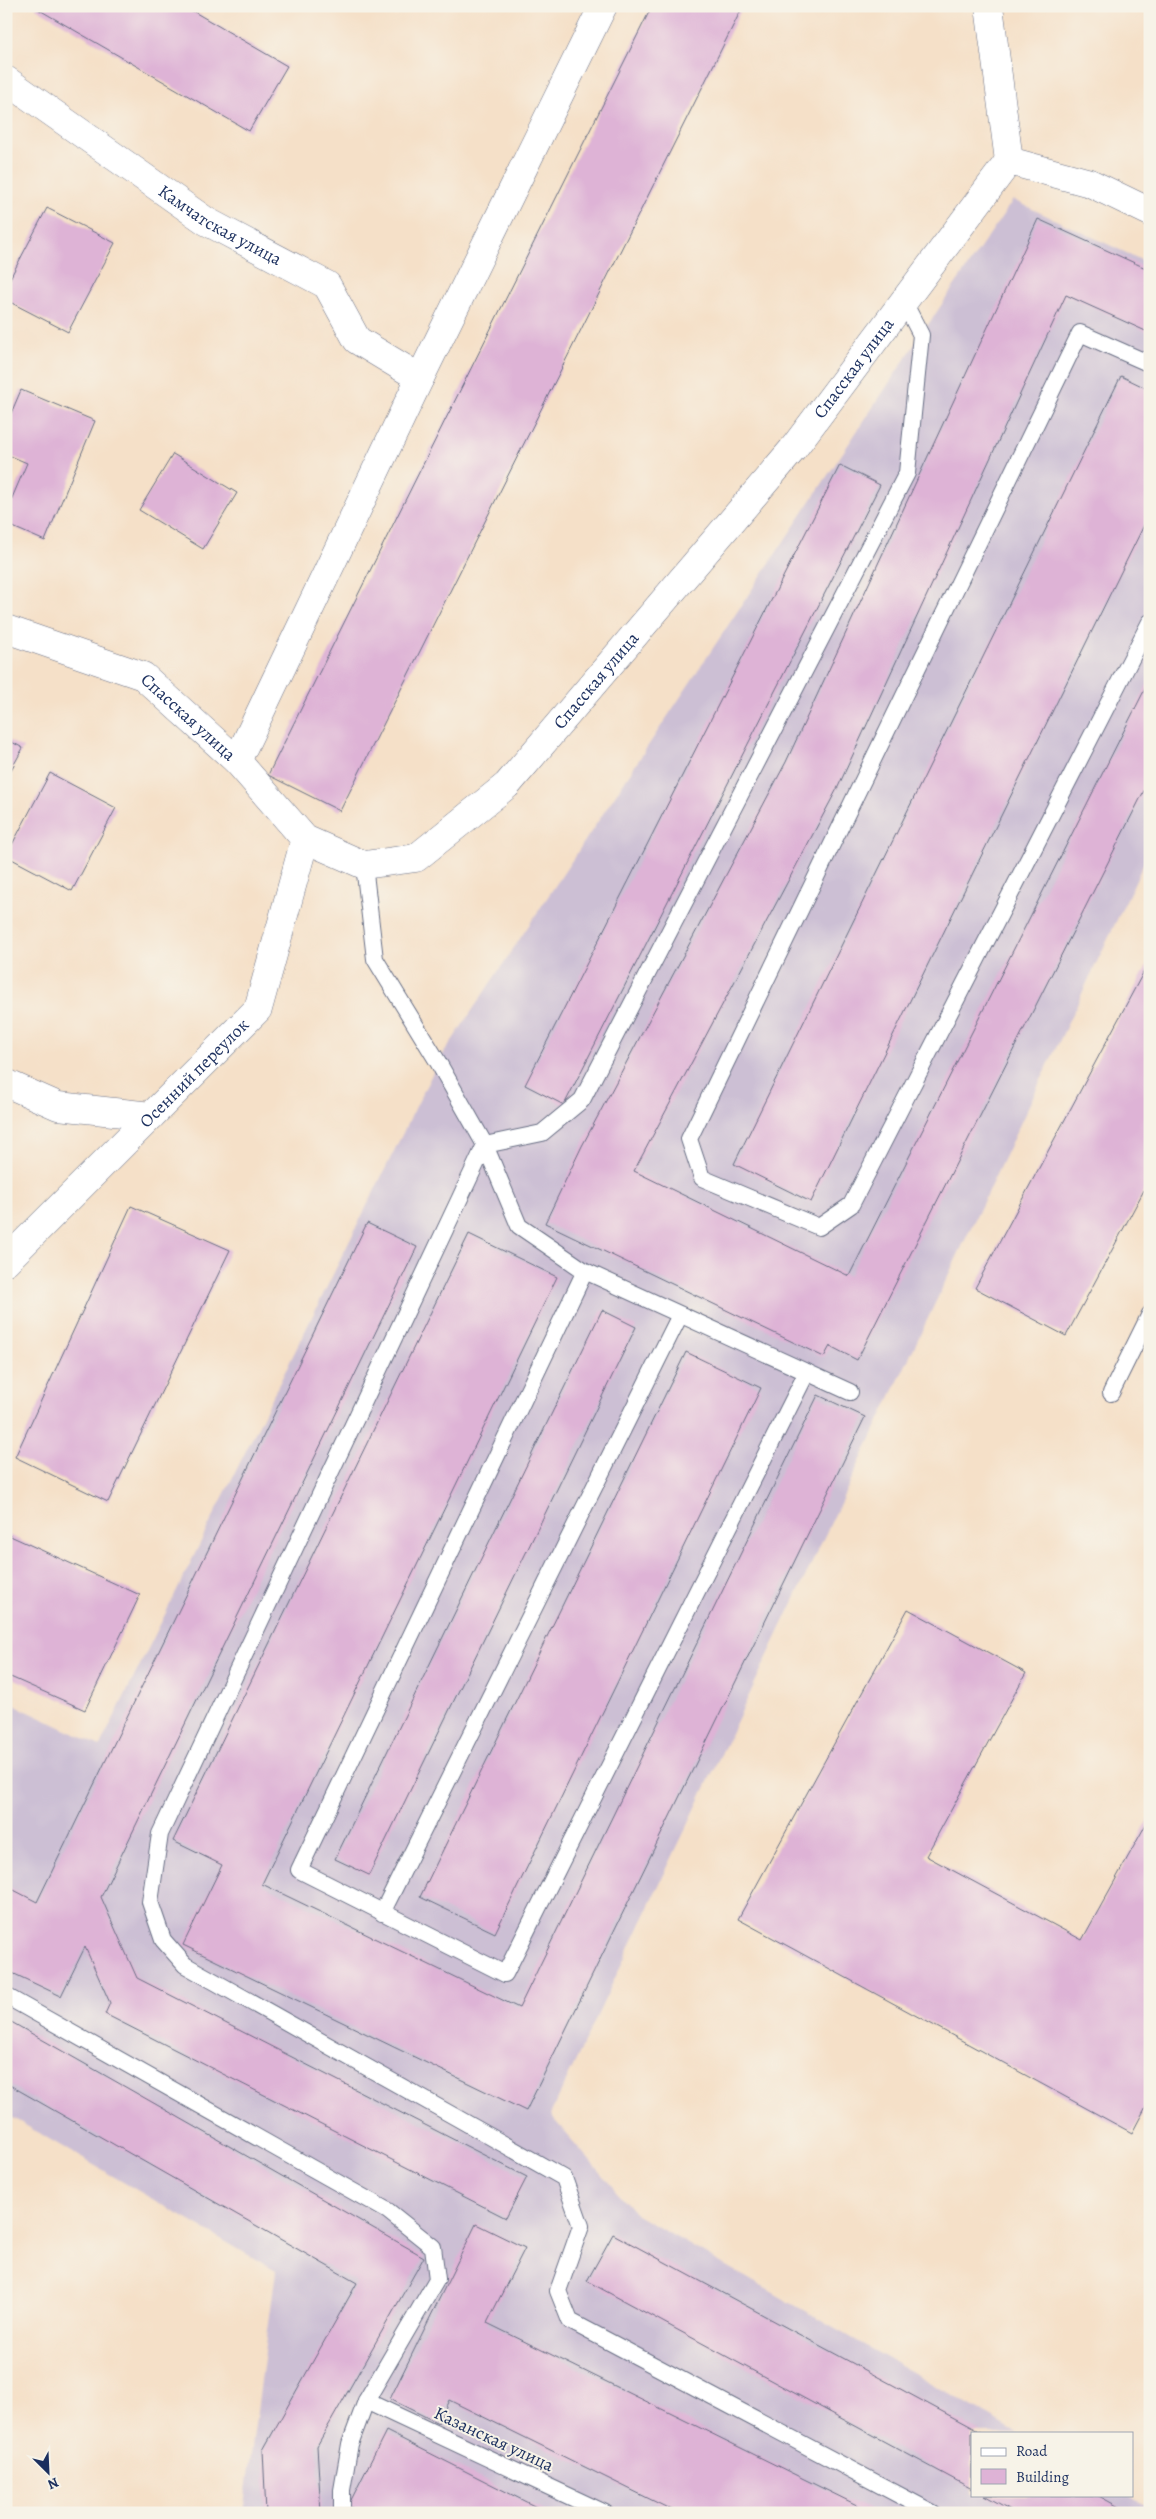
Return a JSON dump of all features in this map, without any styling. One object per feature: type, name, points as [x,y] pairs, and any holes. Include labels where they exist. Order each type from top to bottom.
[{"type":"street","points":[[237,761],[420,378],[603,6]]},
{"type":"street","points":[[989,6],[1009,161],[1090,183],[1150,212]]},
{"type":"street","name":"Камчатская улица","points":[[6,80],[206,222],[327,285],[357,340],[420,378]]},
{"type":"street","name":"Спасская улица","points":[[6,629],[143,676],[237,761],[305,839],[364,865],[416,858],[506,785],[793,449],[1009,161]]},
{"type":"street","name":"Осенний переулок","points":[[6,1261],[258,1009],[305,839]]},
{"type":"street","points":[[6,1083],[58,1106],[151,1116]]},
{"type":"lane","points":[[485,1145],[542,1133],[582,1100],[907,473],[921,335],[904,302]]},
{"type":"lane","points":[[1150,364],[1080,333],[689,1139],[702,1178],[819,1227],[851,1205],[1150,622]]},
{"type":"lane","points":[[364,865],[375,960],[438,1062],[485,1145],[519,1226],[585,1271],[850,1392]]},
{"type":"lane","points":[[485,1145],[160,1834],[150,1902],[163,1940],[185,1966],[564,2178],[582,2226],[558,2291],[570,2321],[933,2513]]},
{"type":"lane","points":[[585,1271],[298,1870],[505,1974],[807,1372]]},
{"type":"lane","points":[[1111,1393],[1150,1314]]},
{"type":"lane","points":[[382,1913],[680,1315]]},
{"type":"lane","points":[[6,1996],[388,2211],[433,2248],[437,2279],[366,2401],[350,2444],[342,2490],[342,2513]]},
{"type":"lane","name":"Казанская улица","points":[[366,2401],[605,2513]]},
{"type":"shaded area","points":[[1013,200],[1150,264],[1150,850],[550,2115],[637,2215],[1016,2432],[971,2432],[971,2496],[1129,2496],[1150,2508],[1150,2513],[243,2513],[276,2271],[6,2114],[6,1701],[100,1746],[438,1062],[921,335]]},
{"type":"building","points":[[37,6],[184,6],[287,66],[249,131],[36,8]]},
{"type":"building","points":[[652,6],[743,6],[340,811],[268,775]]},
{"type":"building","points":[[47,208],[115,243],[68,332],[6,300],[6,286]]},
{"type":"building","points":[[1038,219],[1150,270],[1150,333],[1066,295],[838,787],[634,1171],[849,1276],[1150,679],[1150,779],[857,1360],[830,1346],[824,1357],[545,1223],[582,1146],[786,762]]},
{"type":"building","points":[[1121,376],[1150,390],[1150,513],[811,1202],[734,1164]]},
{"type":"building","points":[[21,390],[95,421],[45,541],[6,524],[6,512],[27,463],[6,454],[6,425]]},
{"type":"building","points":[[173,454],[237,493],[203,549],[139,510]]},
{"type":"building","points":[[840,465],[880,485],[564,1105],[525,1085]]},
{"type":"building","points":[[6,739],[23,748],[6,779]]},
{"type":"building","points":[[50,773],[116,808],[72,891],[6,856]]},
{"type":"building","points":[[1150,960],[1150,1179],[1066,1336],[975,1288]]},
{"type":"building","points":[[131,1206],[230,1250],[108,1502],[15,1457]]},
{"type":"building","points":[[367,1223],[417,1247],[101,1897],[137,1978],[527,2177],[506,2218],[105,2014],[110,2003],[85,1947],[61,1996],[6,1970],[6,1886],[37,1902]]},
{"type":"building","points":[[469,1234],[557,1277],[262,1884],[519,2008],[818,1395],[865,1417],[526,2111],[183,1945],[222,1865],[173,1841]]},
{"type":"building","points":[[602,1310],[636,1327],[369,1875],[335,1859]]},
{"type":"building","points":[[686,1352],[761,1388],[495,1933],[420,1897]]},
{"type":"building","points":[[6,1534],[140,1595],[85,1710],[6,1675]]},
{"type":"building","points":[[908,1609],[1026,1673],[926,1856],[1082,1940],[1150,1817],[1150,2099],[1132,2133],[738,1919]]},
{"type":"building","points":[[6,2019],[424,2257],[317,2446],[321,2513],[266,2513],[263,2450],[357,2283],[6,2083]]},
{"type":"building","points":[[476,2224],[525,2248],[487,2323],[873,2513],[678,2513],[449,2400],[438,2423],[390,2399]]},
{"type":"building","points":[[613,2234],[980,2432],[971,2432],[971,2488],[587,2281]]},
{"type":"building","points":[[386,2431],[548,2513],[362,2513],[348,2506]]},
{"type":"building","points":[[986,2496],[1099,2496],[1130,2513],[1016,2513]]}]
